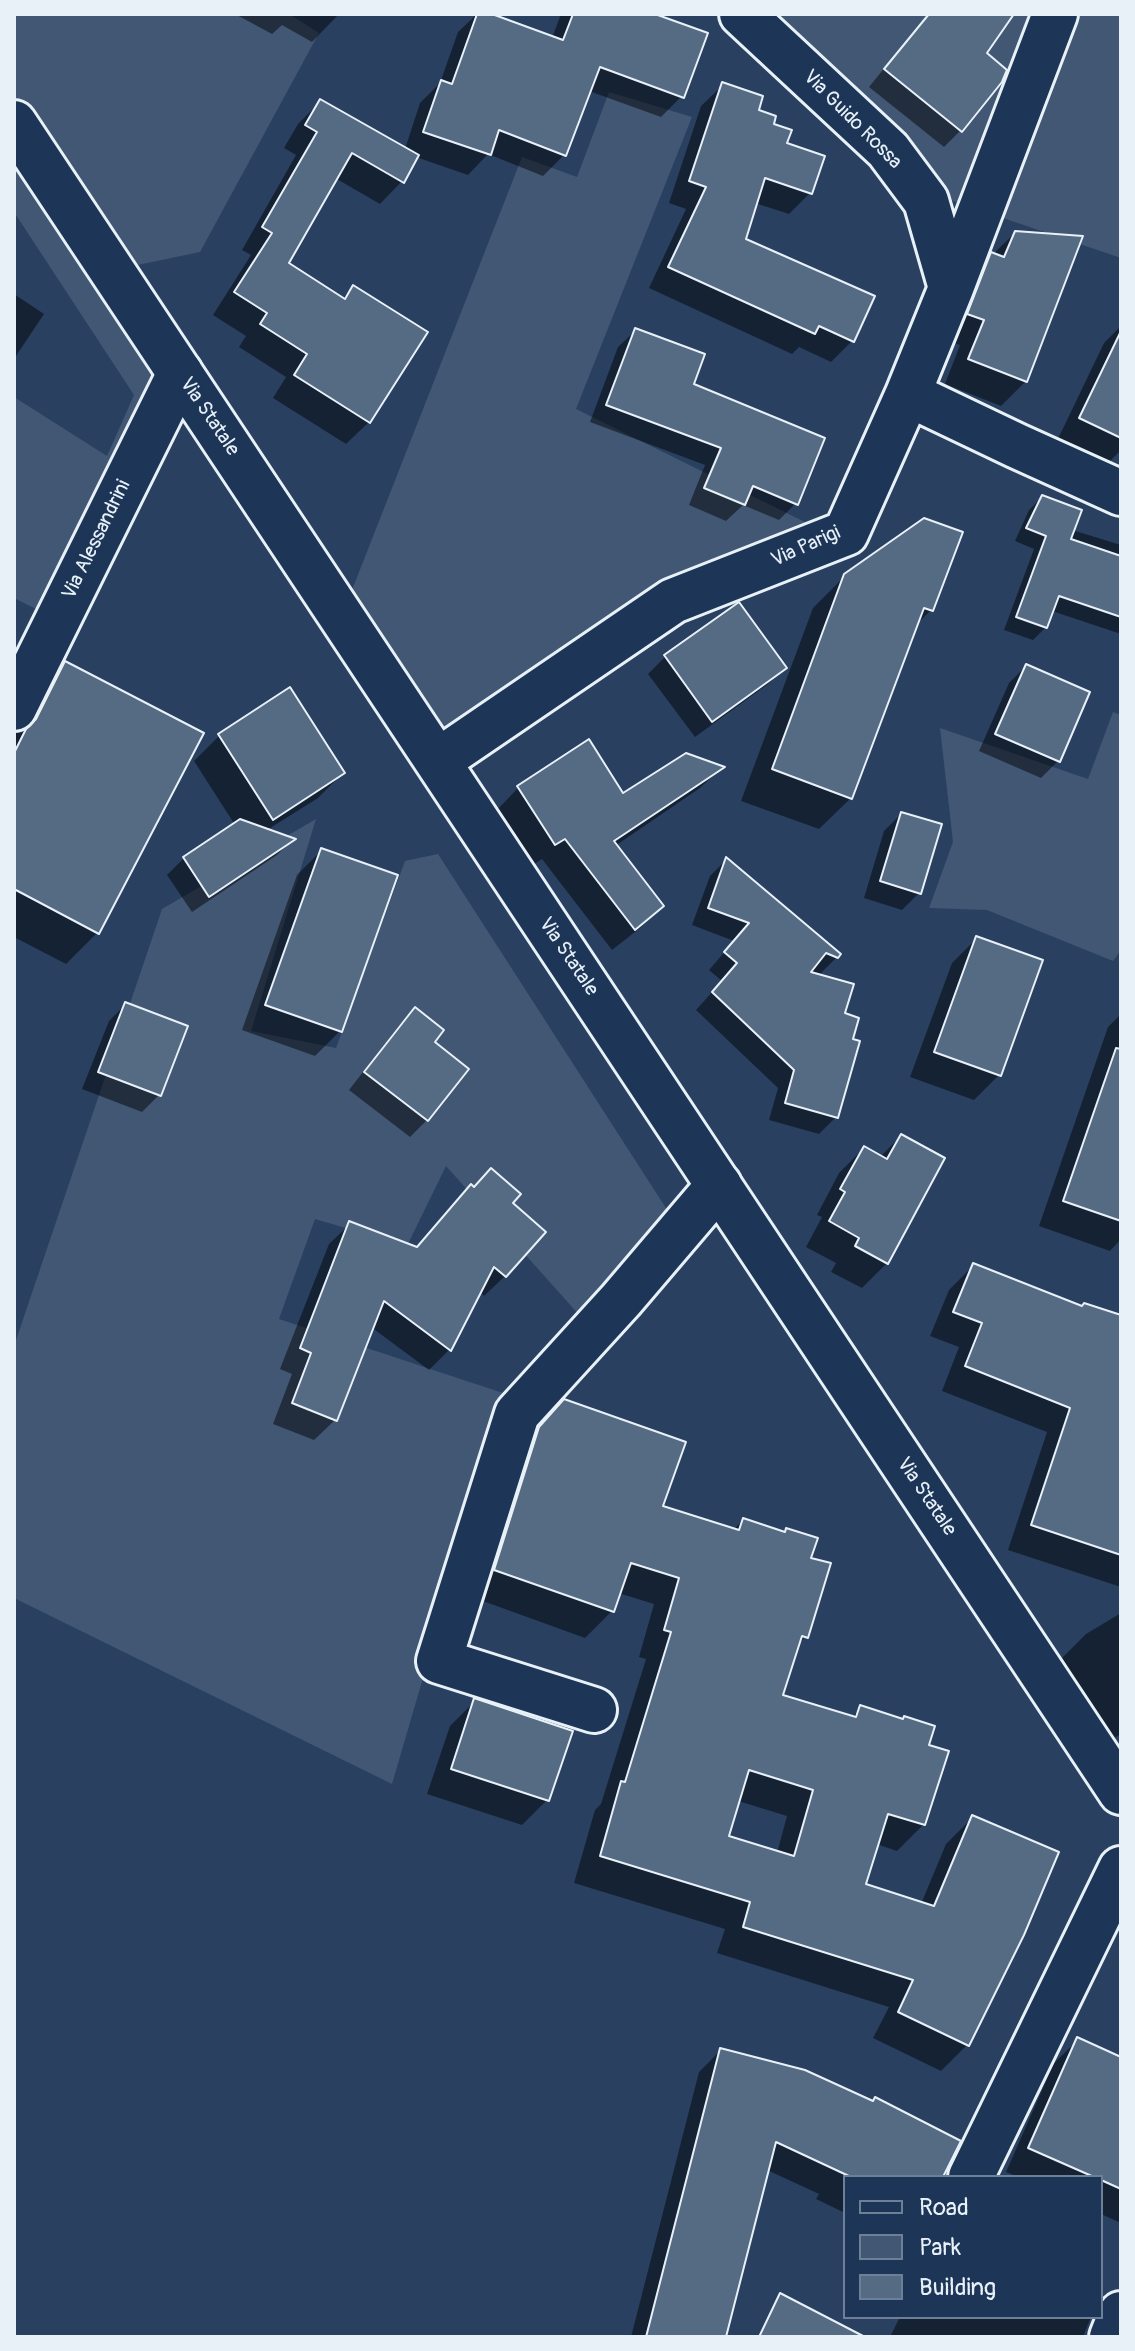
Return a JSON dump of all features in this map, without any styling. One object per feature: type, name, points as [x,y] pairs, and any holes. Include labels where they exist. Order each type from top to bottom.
[{"type":"street","name":"Via Guido Rossa","points":[[742,14],[888,150],[926,201],[951,288]]},
{"type":"street","points":[[1055,14],[908,394],[1121,493]]},
{"type":"street","name":"Via Statale","points":[[14,123],[1121,1792]]},
{"type":"street","name":"Via Alessandrini","points":[[14,708],[180,373]]},
{"type":"street","name":"Via Parigi","points":[[438,761],[673,601],[846,533],[908,394]]},
{"type":"street","points":[[594,1710],[439,1661],[517,1414],[621,1300],[719,1185]]},
{"type":"street","points":[[972,2175],[1121,1869]]},
{"type":"street","points":[[1112,2337],[1121,2314]]},
{"type":"green space","points":[[14,14],[289,14],[319,33],[200,252],[109,271],[177,371],[58,620],[14,598],[14,397],[107,456],[134,395],[14,212]]},
{"type":"green space","points":[[769,14],[1121,14],[1121,258],[953,201]]},
{"type":"green space","points":[[609,92],[692,117],[576,409],[817,528],[441,742],[350,595],[522,157],[577,177]]},
{"type":"green space","points":[[1113,712],[1121,715],[1121,950],[1113,961],[987,910],[929,908],[953,842],[940,728],[1088,779]]},
{"type":"green space","points":[[316,819],[251,1031],[336,1048],[405,861],[438,854],[673,1219],[581,1317],[446,1166],[407,1246],[315,1219],[279,1319],[506,1394],[392,1784],[14,1598],[14,1346],[162,909]]},
{"type":"building","points":[[477,14],[492,14],[563,40],[573,14],[655,14],[708,33],[684,98],[600,67],[566,156],[499,130],[491,155],[423,132],[441,80],[452,84]]},
{"type":"building","points":[[929,14],[1014,14],[987,53],[1007,70],[1002,82],[962,132],[884,69]]},
{"type":"building","points":[[722,82],[763,96],[759,110],[776,116],[774,124],[792,130],[787,143],[825,156],[812,194],[765,178],[746,239],[875,296],[854,342],[819,326],[815,334],[668,267],[706,187],[689,181]]},
{"type":"building","points":[[320,99],[419,155],[404,183],[352,153],[289,263],[345,299],[353,285],[428,332],[370,423],[294,375],[307,354],[260,324],[267,313],[234,292],[272,233],[262,227],[317,132],[305,125]]},
{"type":"building","points":[[1015,231],[1083,236],[1027,382],[968,359],[984,320],[967,314],[991,252],[1004,257]]},
{"type":"building","points":[[635,328],[705,354],[694,384],[825,438],[798,505],[753,486],[745,505],[704,488],[721,448],[606,405]]},
{"type":"building","points":[[1121,331],[1121,438],[1079,418]]},
{"type":"building","points":[[1042,495],[1082,510],[1071,539],[1121,556],[1121,617],[1059,596],[1047,628],[1016,617],[1046,536],[1026,528]]},
{"type":"building","points":[[924,518],[963,532],[933,611],[924,608],[852,799],[772,769],[844,574]]},
{"type":"building","points":[[739,602],[787,668],[712,722],[664,655]]},
{"type":"building","points":[[65,661],[204,733],[99,934],[14,889],[14,753],[26,729],[36,719]]},
{"type":"building","points":[[1026,664],[1090,692],[1060,762],[995,734]]},
{"type":"building","points":[[290,687],[345,773],[273,820],[218,734]]},
{"type":"building","points":[[589,739],[623,793],[686,753],[725,767],[614,841],[664,906],[635,930],[565,839],[555,845],[517,786]]},
{"type":"building","points":[[901,812],[942,824],[921,894],[880,881]]},
{"type":"building","points":[[240,819],[296,839],[209,897],[183,857]]},
{"type":"building","points":[[321,848],[398,875],[342,1032],[265,1005]]},
{"type":"building","points":[[726,857],[841,954],[838,958],[826,953],[811,972],[854,984],[845,1013],[859,1018],[853,1039],[860,1041],[838,1118],[785,1103],[794,1070],[712,992],[737,963],[724,952],[749,923],[708,908]]},
{"type":"building","points":[[976,936],[1043,960],[1001,1076],[934,1052]]},
{"type":"building","points":[[125,1002],[188,1026],[161,1096],[98,1072]]},
{"type":"building","points":[[415,1007],[444,1030],[435,1042],[469,1069],[428,1121],[364,1072]]},
{"type":"building","points":[[1116,1048],[1121,1049],[1121,1221],[1063,1201]]},
{"type":"building","points":[[901,1134],[945,1158],[888,1264],[855,1246],[859,1238],[829,1221],[845,1192],[840,1189],[864,1146],[887,1159]]},
{"type":"building","points":[[491,1168],[521,1194],[513,1203],[546,1232],[506,1277],[494,1267],[451,1351],[384,1301],[337,1421],[292,1403],[311,1353],[300,1348],[349,1221],[417,1247],[471,1184],[474,1187]]},
{"type":"building","points":[[973,1263],[1082,1306],[1084,1303],[1121,1315],[1121,1555],[1031,1525],[1070,1408],[965,1366],[982,1323],[953,1312]]},
{"type":"building","points":[[564,1399],[686,1442],[663,1506],[739,1530],[743,1518],[785,1532],[786,1528],[818,1538],[811,1558],[831,1563],[808,1638],[802,1636],[783,1695],[856,1717],[860,1705],[935,1726],[929,1745],[949,1751],[925,1825],[888,1814],[866,1884],[934,1906],[972,1815],[1059,1852],[1024,1935],[969,2046],[898,2012],[913,1980],[743,1927],[750,1902],[600,1856],[621,1781],[625,1782],[671,1632],[664,1630],[679,1578],[631,1563],[614,1612],[494,1570],[539,1427]],"holes":[[[749,1770],[813,1790],[794,1856],[729,1836]]]},
{"type":"building","points":[[474,1698],[573,1731],[549,1801],[451,1769]]},
{"type":"building","points":[[1077,2037],[1121,2057],[1121,2189],[1103,2181],[1103,2175],[1089,2175],[1028,2148]]},
{"type":"building","points":[[720,2048],[805,2070],[873,2101],[875,2097],[961,2141],[944,2175],[847,2175],[776,2142],[726,2337],[646,2337]]},
{"type":"building","points":[[780,2293],[865,2337],[759,2337]]}]
